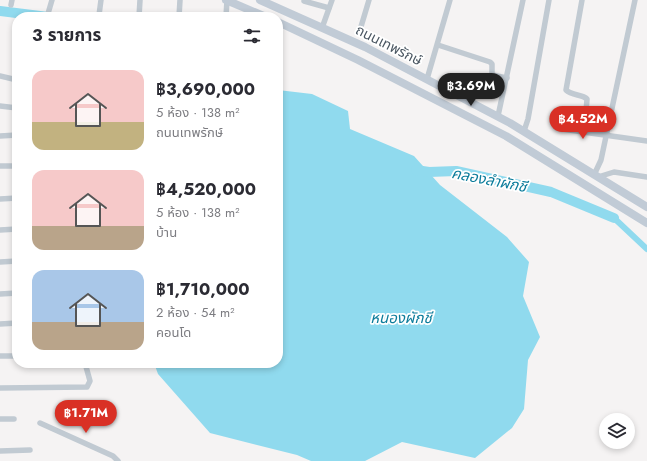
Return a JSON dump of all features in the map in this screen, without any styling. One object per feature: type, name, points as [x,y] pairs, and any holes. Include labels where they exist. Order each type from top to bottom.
[{"type":"main road","points":[[227,0],[255,12]]},
{"type":"main road","name":"ถนนเทพรักษ์","points":[[260,0],[354,42],[498,116],[647,207]]},
{"type":"main road","name":"ถนนเทพรักษ์","points":[[283,24],[343,52],[506,136],[647,223]]},
{"type":"main road","points":[[343,52],[349,53],[353,51],[354,42]]},
{"type":"main road","points":[[366,64],[363,60],[364,52],[370,50]]},
{"type":"street","points":[[49,12],[52,0]]},
{"type":"street","points":[[99,12],[101,0]]},
{"type":"street","points":[[139,12],[140,0]]},
{"type":"street","points":[[179,12],[180,0]]},
{"type":"street","points":[[226,12],[227,0]]},
{"type":"street","points":[[322,28],[332,0]]},
{"type":"street","points":[[360,30],[369,0]]},
{"type":"street","points":[[428,79],[450,0]]},
{"type":"street","points":[[498,116],[523,0]]},
{"type":"street","points":[[524,131],[528,119],[549,0]]},
{"type":"street","points":[[582,0],[566,90],[569,93],[588,99],[586,112]]},
{"type":"street","points":[[635,0],[610,120],[596,176],[614,172],[647,177]]},
{"type":"street","points":[[304,1],[328,8]]},
{"type":"street","points":[[438,45],[488,61],[492,63],[492,75],[507,78]]},
{"type":"street","points":[[0,76],[12,79]]},
{"type":"street","points":[[0,106],[12,107]]},
{"type":"street","points":[[561,109],[586,112],[610,120]]},
{"type":"street","points":[[562,129],[647,141]]},
{"type":"street","points":[[0,136],[12,135]]},
{"type":"street","points":[[0,166],[12,166]]},
{"type":"street","points":[[0,199],[12,198]]},
{"type":"street","points":[[0,230],[12,229]]},
{"type":"street","points":[[0,262],[12,261]]},
{"type":"street","points":[[0,294],[12,293]]},
{"type":"street","points":[[0,324],[12,323]]},
{"type":"street","points":[[0,356],[12,356]]},
{"type":"street","points":[[0,388],[87,387],[90,381],[86,368]]},
{"type":"street","points":[[0,419],[14,419]]},
{"type":"street","points":[[40,423],[113,456],[118,461]]},
{"type":"street","points":[[0,451],[30,450]]},
{"type":"water","name":"หนองผักชี","points":[[283,91],[312,94],[348,111],[350,129],[414,156],[440,185],[507,237],[529,262],[523,296],[540,337],[528,360],[524,409],[512,428],[475,458],[402,442],[365,461],[311,461],[297,455],[210,433],[158,374],[156,368],[283,368]]},
{"type":"waterway","name":"คลองลำผักชี","points":[[0,11],[12,12]]},
{"type":"waterway","name":"คลองลำผักชี","points":[[416,170],[429,172],[456,171],[551,192],[614,218]]},
{"type":"waterway","name":"คลองลำผักชี","points":[[614,218],[647,249]]}]
